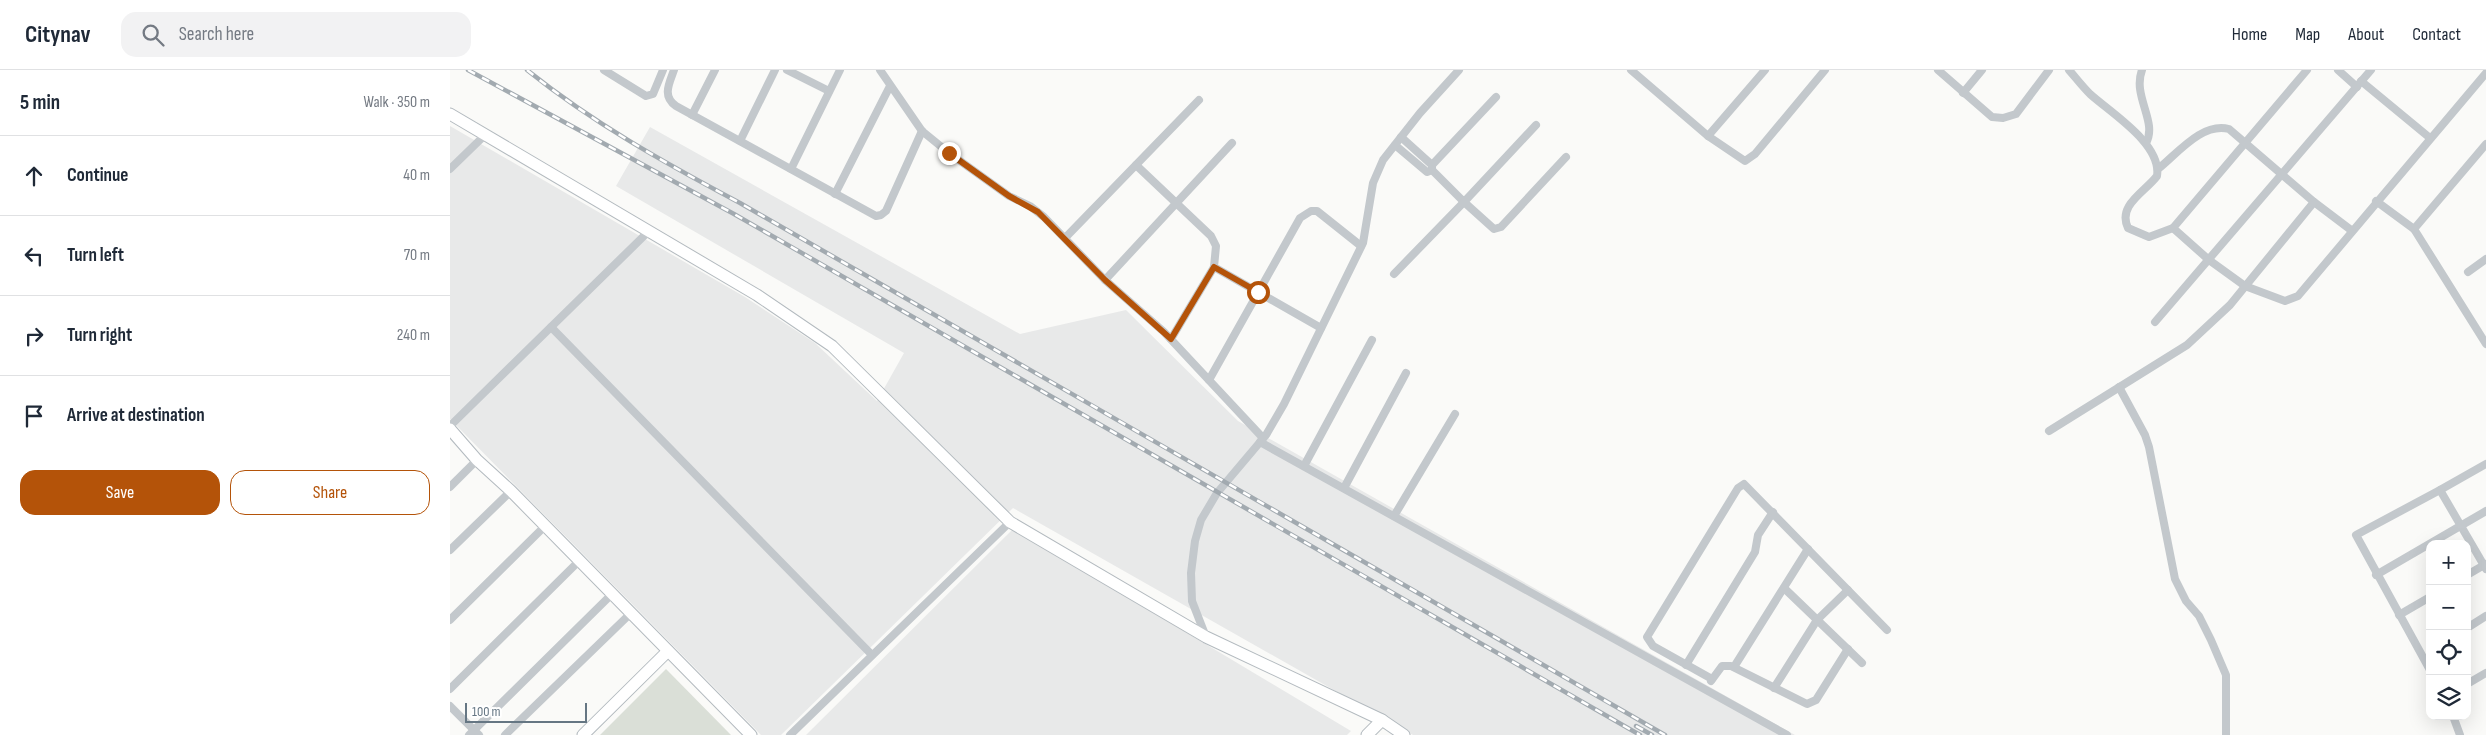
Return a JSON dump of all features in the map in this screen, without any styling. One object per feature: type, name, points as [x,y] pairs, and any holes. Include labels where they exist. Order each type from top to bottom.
[{"type":"main road","points":[[450,114],[757,295],[832,346],[1010,522],[1206,637],[1382,720],[1404,735]]},
{"type":"main road","points":[[450,428],[477,460],[511,491],[751,735]]},
{"type":"main road","points":[[583,735],[668,651]]},
{"type":"main road","points":[[1367,735],[1382,720]]},
{"type":"street","points":[[604,70],[646,96],[653,94],[662,70]]},
{"type":"street","points":[[674,70],[667,91],[667,97],[676,106],[871,214],[881,215],[886,211],[922,131]]},
{"type":"street","points":[[692,115],[715,70]]},
{"type":"street","points":[[740,141],[776,70]]},
{"type":"street","points":[[787,70],[829,91]]},
{"type":"street","points":[[791,169],[840,70]]},
{"type":"street","points":[[880,70],[922,131],[1009,196],[1038,212],[1105,280],[1171,339],[1262,440],[1304,466],[1787,735]]},
{"type":"street","points":[[1206,637],[1192,601],[1191,573],[1195,541],[1201,520],[1217,493],[1262,440],[1284,404],[1361,246],[1373,183],[1383,160],[1459,70]]},
{"type":"street","points":[[1708,136],[1765,70]]},
{"type":"street","points":[[1634,71],[1708,136],[1742,160],[1748,160],[1825,70]]},
{"type":"street","points":[[1938,70],[1992,117],[2003,118],[2016,114],[2049,70]]},
{"type":"street","points":[[1963,93],[1982,70]]},
{"type":"street","points":[[2069,70],[2089,93],[2146,143],[2155,159],[2158,170]]},
{"type":"street","points":[[2142,70],[2139,93],[2150,127],[2146,143]]},
{"type":"street","points":[[2308,70],[2246,144],[2173,228],[2148,237],[2128,228],[2125,221],[2128,206],[2154,180],[2158,170],[2203,132],[2219,127],[2229,129],[2246,144],[2282,174],[2314,202],[2351,230]]},
{"type":"street","points":[[2338,70],[2430,138]]},
{"type":"street","points":[[2154,322],[2371,70]]},
{"type":"street","points":[[2173,228],[2209,260],[2245,286],[2285,301],[2293,300],[2486,73]]},
{"type":"street","points":[[835,194],[890,86]]},
{"type":"street","points":[[1395,145],[1427,172],[1496,97]]},
{"type":"street","points":[[1065,238],[1199,100]]},
{"type":"street","points":[[1394,274],[1536,125]]},
{"type":"street","points":[[450,168],[485,134]]},
{"type":"street","points":[[1402,136],[1464,202],[1497,230],[1566,157]]},
{"type":"street","points":[[1105,280],[1232,143]]},
{"type":"street","points":[[2414,229],[2486,144]]},
{"type":"street","points":[[1136,165],[1213,240],[1216,252],[1214,267],[1171,339]]},
{"type":"street","points":[[2376,201],[2414,229],[2486,344]]},
{"type":"street","points":[[2049,431],[2187,345],[2230,305],[2314,202]]},
{"type":"street","points":[[1209,380],[1300,218],[1311,211],[1317,211],[1361,246]]},
{"type":"street","points":[[450,428],[649,231]]},
{"type":"street","points":[[2468,272],[2486,259]]},
{"type":"street","points":[[1214,267],[1321,328]]},
{"type":"street","points":[[551,327],[872,655]]},
{"type":"street","points":[[1304,466],[1372,340]]},
{"type":"street","points":[[1344,488],[1406,373]]},
{"type":"street","points":[[2119,387],[2149,447],[2175,579],[2183,596],[2199,616],[2226,676],[2226,735]]},
{"type":"street","points":[[1394,516],[1454,414]]},
{"type":"street","points":[[450,486],[477,460]]},
{"type":"street","points":[[2426,663],[2356,539],[2358,532],[2486,464]]},
{"type":"street","points":[[1712,679],[1653,646],[1649,642],[1648,633],[1738,488],[1744,484],[1888,630]]},
{"type":"street","points":[[2440,490],[2485,566],[2471,572]]},
{"type":"street","points":[[450,550],[511,491]]},
{"type":"street","points":[[2376,575],[2486,511]]},
{"type":"street","points":[[1686,664],[1756,552],[1758,535],[1773,512]]},
{"type":"street","points":[[790,735],[1010,522]]},
{"type":"street","points":[[450,620],[545,526]]},
{"type":"street","points":[[1734,667],[1808,548]]},
{"type":"street","points":[[450,689],[580,561]]},
{"type":"street","points":[[1784,588],[1862,663]]},
{"type":"street","points":[[1774,688],[1817,620],[1848,590]]},
{"type":"street","points":[[450,706],[474,733],[612,594]]},
{"type":"street","points":[[2398,615],[2426,599]]},
{"type":"street","points":[[506,735],[631,613]]},
{"type":"street","points":[[2471,625],[2486,616]]},
{"type":"street","points":[[1706,690],[1722,666],[1726,665],[1734,667],[1803,703],[1812,703],[1848,649]]},
{"type":"street","points":[[2422,656],[2426,654]]},
{"type":"street","points":[[2471,682],[2486,673]]},
{"type":"street","points":[[2454,720],[2460,735]]},
{"type":"shaded area","points":[[450,126],[745,297],[815,343],[877,401],[904,353],[616,186],[650,127],[1020,334],[1126,310],[1238,421],[1795,735],[1413,735],[1013,508],[781,735],[761,735],[450,419]]},
{"type":"shaded area","points":[[1013,529],[1351,731],[1347,735],[806,735]]},
{"type":"shaded area","points":[[666,669],[731,735],[600,735]]},
{"type":"railway","points":[[468,70],[734,214],[1640,735]]},
{"type":"railway","points":[[527,70],[578,108],[684,173],[740,203],[1665,735]]},
{"type":"railway","points":[[1636,726],[1652,735]]},
{"type":"route","points":[[949,153],[1009,196],[1044,217],[1105,280],[1171,339],[1214,267],[1258,292]]}]
